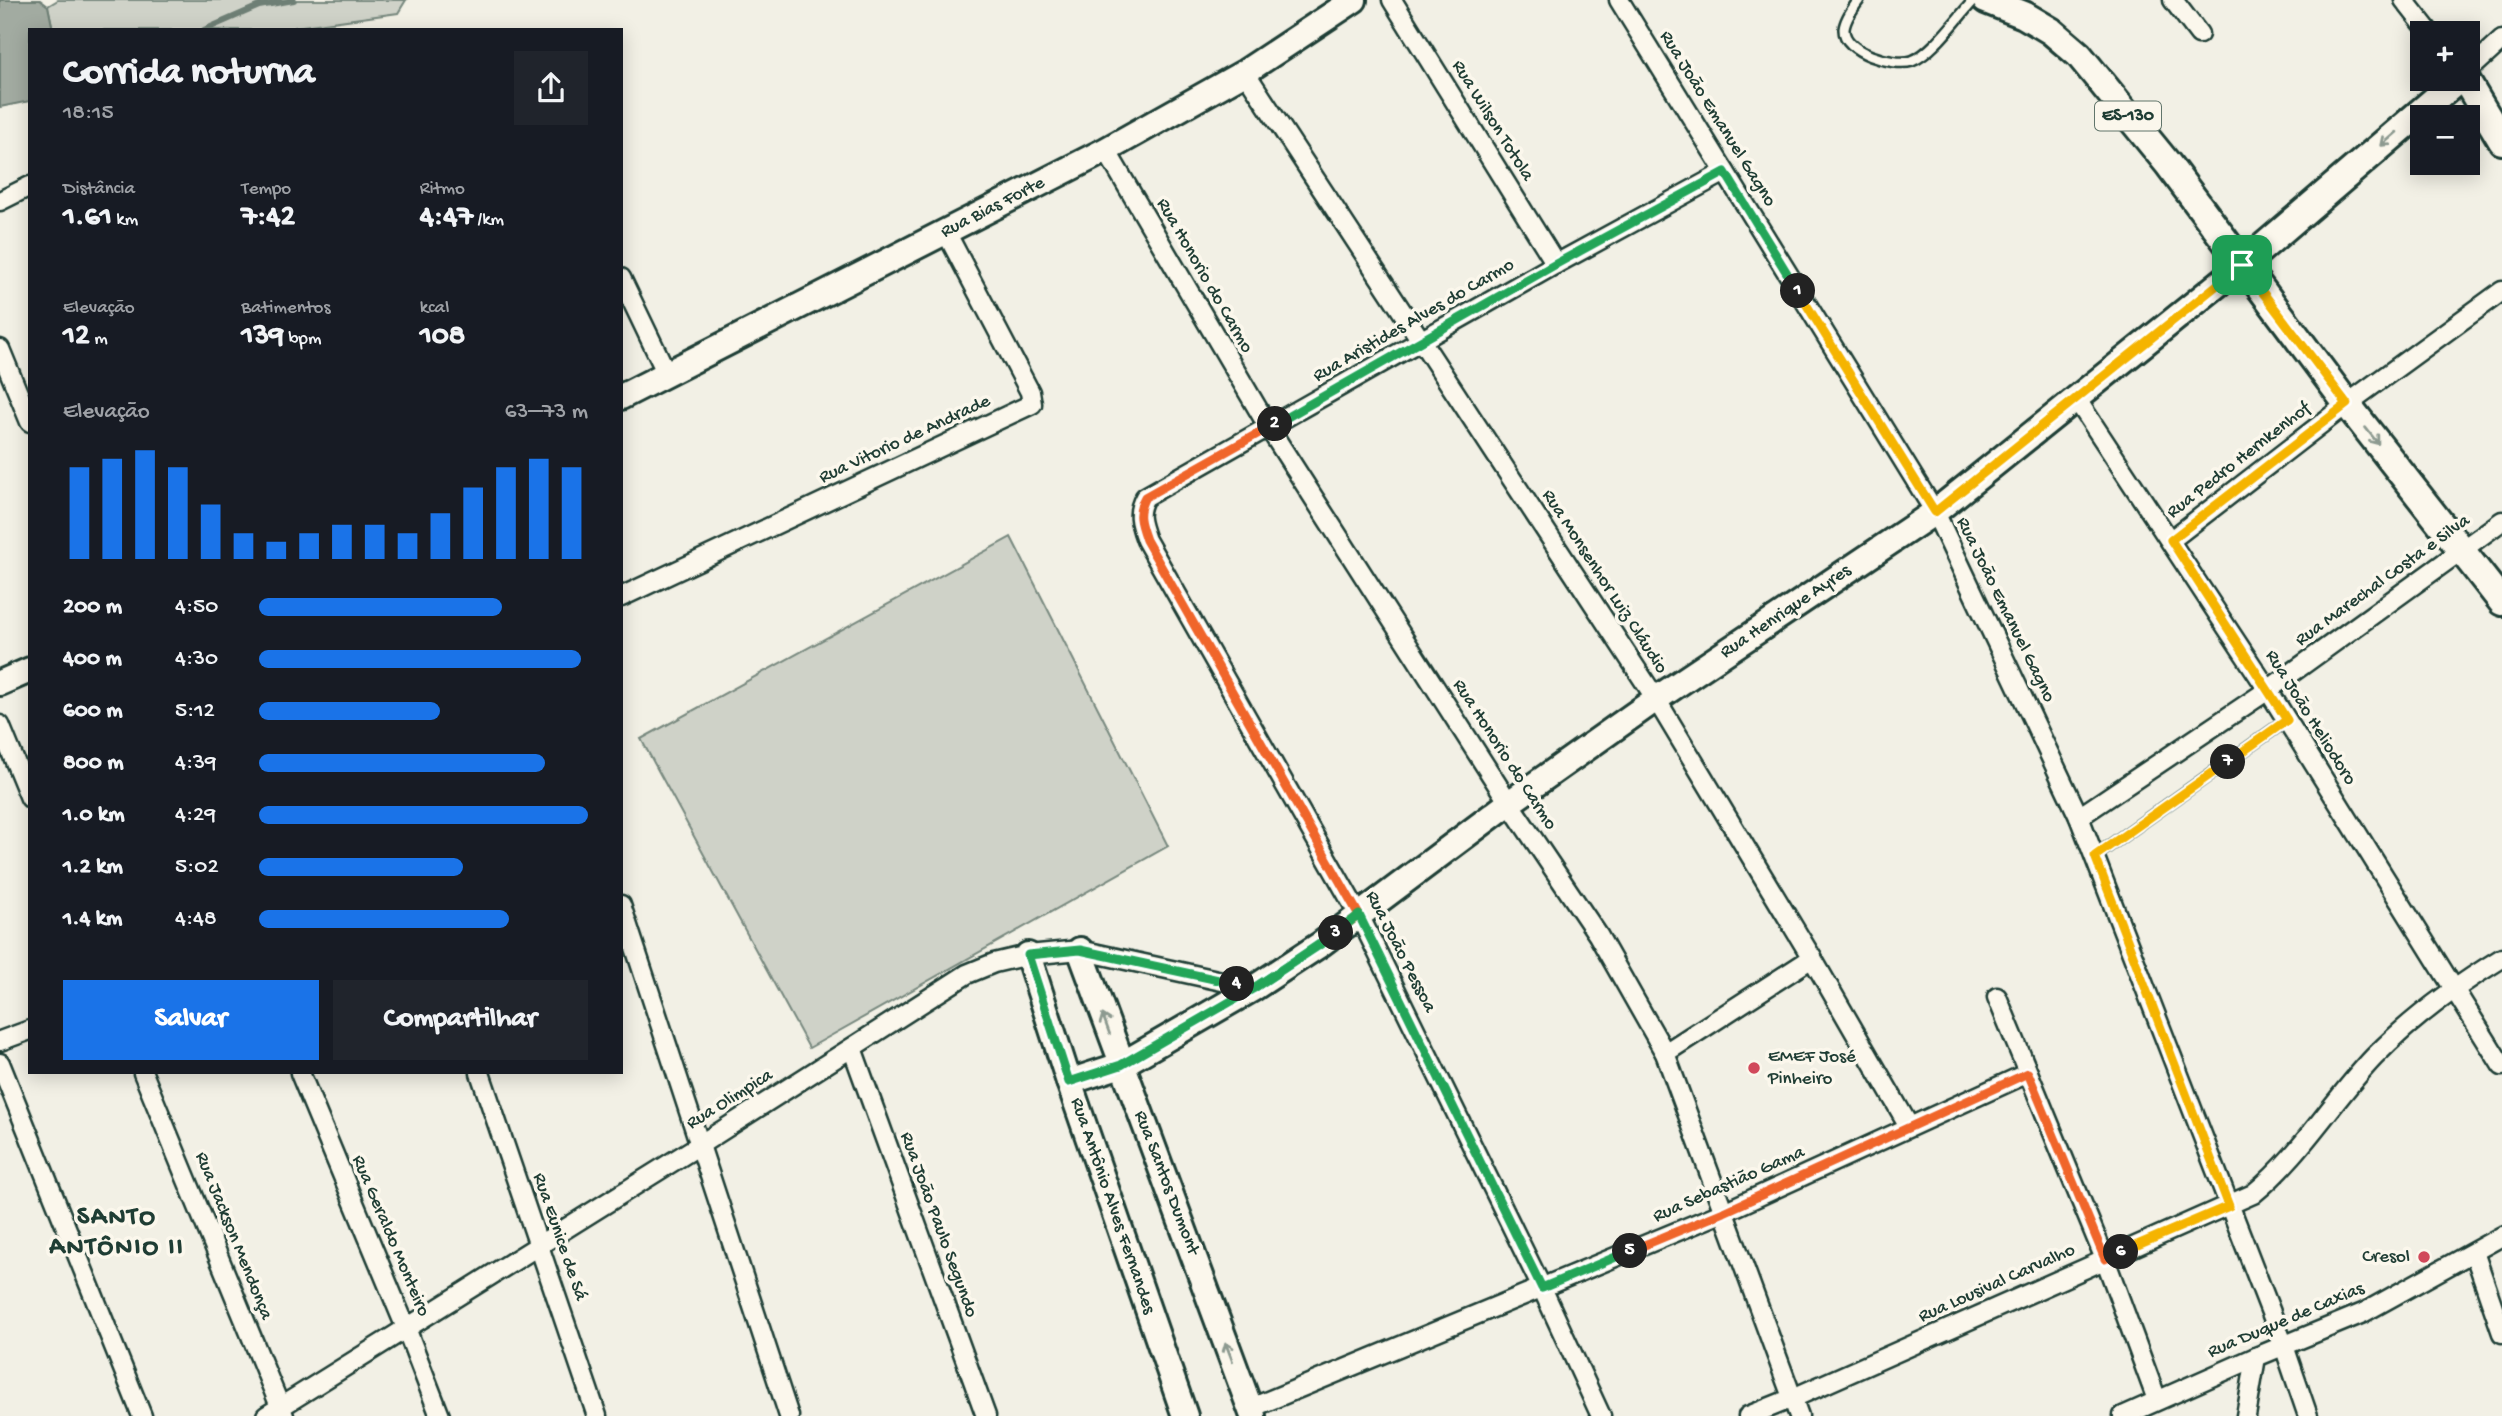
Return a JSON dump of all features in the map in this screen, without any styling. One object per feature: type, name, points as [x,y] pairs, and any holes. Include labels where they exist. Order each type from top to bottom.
[{"type":"main road","name":"ES-130","points":[[1988,0],[2024,15],[2051,32],[2079,55],[2168,164],[2347,404],[2502,602]]},
{"type":"main road","name":"Rua Henrique Ayres","points":[[2242,265],[2445,91]]},
{"type":"main road","points":[[2472,91],[2502,141]]},
{"type":"street","name":"Rua Bias Forte","points":[[623,396],[1106,150],[1245,72],[1354,0]]},
{"type":"street","name":"Rua Wilson Totola","points":[[1392,0],[1556,264]]},
{"type":"street","name":"Rua João Emanuel Gagno","points":[[1619,0],[1935,512],[2079,817],[2284,1346],[2308,1416]]},
{"type":"street","points":[[2173,0],[2199,34]]},
{"type":"street","points":[[2404,0],[2421,21]]},
{"type":"street","points":[[2480,60],[2502,40]]},
{"type":"street","name":"Rua Monsenhor Luiz Cláudio","points":[[1245,72],[1656,699],[1812,958],[1909,1126]]},
{"type":"street","name":"Rua Honorio do Carmo","points":[[1106,150],[1269,428],[1509,803],[1598,935],[1665,1053],[1799,1416]]},
{"type":"street","name":"Rua Aristides Alves do Carmo","points":[[1139,519],[1139,507],[1145,497],[1556,264],[1725,172]]},
{"type":"street","points":[[0,201],[28,187]]},
{"type":"street","name":"Rua Vitorio de Andrade","points":[[623,596],[1032,404],[1030,392],[946,232]]},
{"type":"street","name":"Rua Henrique Ayres","points":[[1069,1082],[1121,1065],[1254,988],[1321,944],[1509,803],[1656,699],[1935,512],[2242,265]]},
{"type":"street","points":[[623,282],[667,374]]},
{"type":"street","name":"Rua Pedro Hernkenhof","points":[[2171,540],[2347,404],[2502,291]]},
{"type":"street","points":[[0,349],[22,380],[28,412]]},
{"type":"street","name":"Rua João Heliodoro","points":[[2075,397],[2268,690],[2502,1066]]},
{"type":"street","name":"Rua João Pessoa","points":[[1139,519],[1146,540],[1359,915],[1542,1288],[1601,1416]]},
{"type":"street","name":"Rua Marechal Costa e Silva","points":[[2079,817],[2268,690],[2502,521]]},
{"type":"street","points":[[0,683],[28,671]]},
{"type":"street","points":[[0,725],[28,793]]},
{"type":"street","points":[[623,911],[789,1416]]},
{"type":"street","name":"Rua Olimpica","points":[[276,1413],[967,974],[994,963],[1028,955],[1080,950],[1254,988]]},
{"type":"street","name":"Rua Santos Dumont","points":[[1080,950],[1245,1413]]},
{"type":"street","name":"Rua Antônio Alves Fernandes","points":[[1028,955],[1069,1082],[1185,1416]]},
{"type":"street","points":[[1665,1053],[1812,958]]},
{"type":"street","name":"Rua Lousival Carvalho","points":[[1748,1416],[2253,1194],[2273,1178],[2374,1057],[2454,988],[2502,958]]},
{"type":"street","points":[[1997,997],[2105,1259],[2157,1400]]},
{"type":"street","points":[[0,1041],[28,1031]]},
{"type":"street","name":"Rua João Paulo Segundo","points":[[852,1048],[986,1416]]},
{"type":"street","points":[[0,1063],[142,1416]]},
{"type":"street","name":"Rua Sebastião Gama","points":[[1245,1413],[1724,1212],[2028,1073]]},
{"type":"street","name":"Rua Jackson Mendonça","points":[[143,1074],[276,1413]]},
{"type":"street","name":"Rua Geraldo Monteiro","points":[[300,1074],[440,1416]]},
{"type":"street","name":"Rua Eunice de Sá","points":[[480,1074],[597,1416]]},
{"type":"street","name":"Rua Duque de Caxias","points":[[2123,1416],[2363,1313],[2502,1236]]},
{"type":"street","points":[[2474,1252],[2502,1333]]},
{"type":"street","points":[[2246,1416],[2256,1357]]},
{"type":"lane","points":[[1859,0],[1844,28],[1846,37],[1869,55],[1901,64],[1915,60],[1927,51],[1974,0]]},
{"type":"lane","points":[[2095,856],[2287,720]]},
{"type":"shaded area","points":[[0,0],[40,0],[48,6],[53,28],[28,28],[28,101],[0,107]]},
{"type":"shaded area","points":[[58,0],[406,0],[398,13],[294,28],[53,28],[48,6]]},
{"type":"shaded area","points":[[1011,537],[1168,846],[809,1048],[641,739]]},
{"type":"waterway","points":[[209,28],[259,6],[294,0]]},
{"type":"place","name":"EMEF José Pinheiro","points":[[1754,1068]]},
{"type":"place","name":"Cresol","points":[[2424,1257]]},
{"type":"district","name":"SANTO ANTÔNIO II","points":[[117,1233]]},
{"type":"route","points":[[2242,265],[1935,512],[1725,172],[1556,264],[1145,497],[1139,507],[1139,519],[1146,540],[1359,915],[1321,944],[1254,988],[1121,1065],[1069,1082],[1028,955],[1080,950],[1254,988],[1321,944],[1359,915],[1542,1288],[1724,1212],[2028,1073],[2105,1259],[2229,1206],[2095,856],[2287,720],[2171,540],[2347,404],[2242,265]]}]
